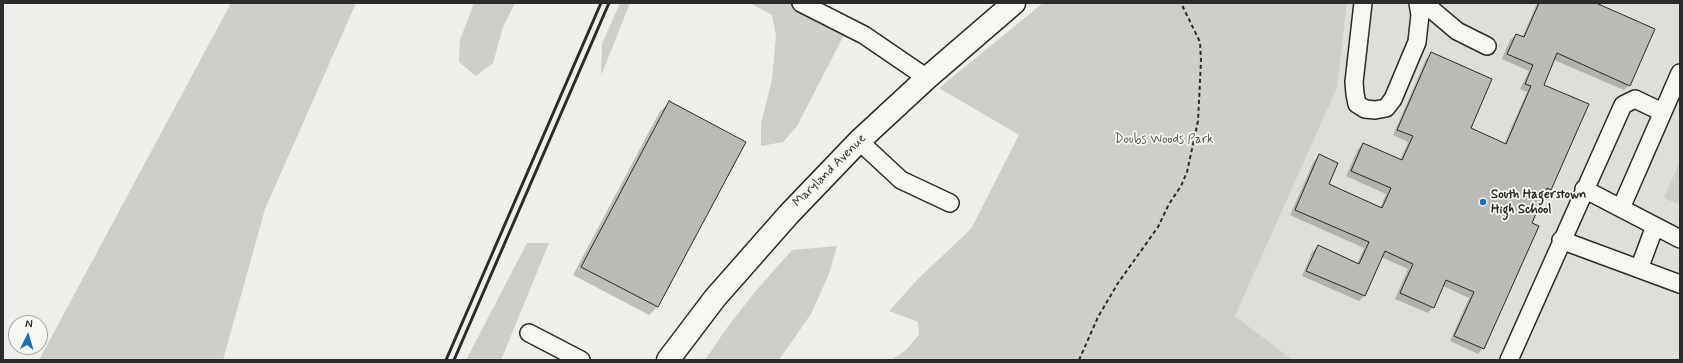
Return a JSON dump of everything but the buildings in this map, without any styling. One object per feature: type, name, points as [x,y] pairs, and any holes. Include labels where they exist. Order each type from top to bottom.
[{"type":"main road","name":"Maryland Avenue","points":[[668,360],[715,298],[783,220],[859,141],[927,78],[1014,3]]},
{"type":"lane","points":[[801,3],[864,35],[927,78]]},
{"type":"lane","points":[[1363,3],[1354,82],[1355,94],[1357,104],[1365,109],[1375,110],[1386,108],[1393,99],[1417,42],[1420,15],[1418,3]]},
{"type":"lane","points":[[1424,3],[1457,31],[1487,46]]},
{"type":"lane","points":[[1621,208],[1680,73]]},
{"type":"lane","points":[[1509,360],[1622,105],[1635,99],[1662,112]]},
{"type":"lane","points":[[859,141],[901,180],[950,203]]},
{"type":"lane","points":[[1584,189],[1680,239]]},
{"type":"lane","points":[[1639,269],[1655,226]]},
{"type":"lane","points":[[1561,240],[1680,284]]},
{"type":"lane","points":[[529,333],[581,360]]},
{"type":"path","points":[[1079,360],[1098,317],[1118,283],[1158,227],[1169,204],[1181,186],[1187,172],[1198,121],[1201,61],[1200,42],[1181,3]]},
{"type":"shaded area","name":"South Hagerstown High School","points":[[1347,3],[1680,3],[1680,360],[1293,360],[1235,316],[1337,88]]},
{"type":"green space","points":[[231,3],[356,3],[265,209],[223,360],[39,360],[42,355],[48,355],[48,343]]},
{"type":"green space","points":[[474,3],[515,3],[503,27],[493,63],[476,76],[459,62],[460,40]]},
{"type":"green space","points":[[620,3],[630,3],[601,76],[602,44]]},
{"type":"green space","points":[[750,3],[789,3],[845,33],[797,126],[783,142],[761,146],[761,123],[772,80],[776,36],[772,15]]},
{"type":"green space","name":"Doubs Woods Park","points":[[1043,3],[1347,3],[1337,88],[1235,316],[1293,360],[891,360],[905,351],[919,335],[918,322],[889,311],[919,278],[971,229],[1019,135],[939,88]]},
{"type":"green space","points":[[1680,161],[1680,205],[1664,198]]},
{"type":"green space","points":[[527,243],[549,243],[501,360],[466,360]]},
{"type":"green space","points":[[837,246],[829,274],[811,314],[779,360],[705,360],[726,329],[754,293],[792,250]]},
{"type":"railway","points":[[446,360],[601,3]]},
{"type":"railway","points":[[454,360],[609,3]]},
{"type":"place","name":"South Hagerstown High School","points":[[1483,202]]}]
